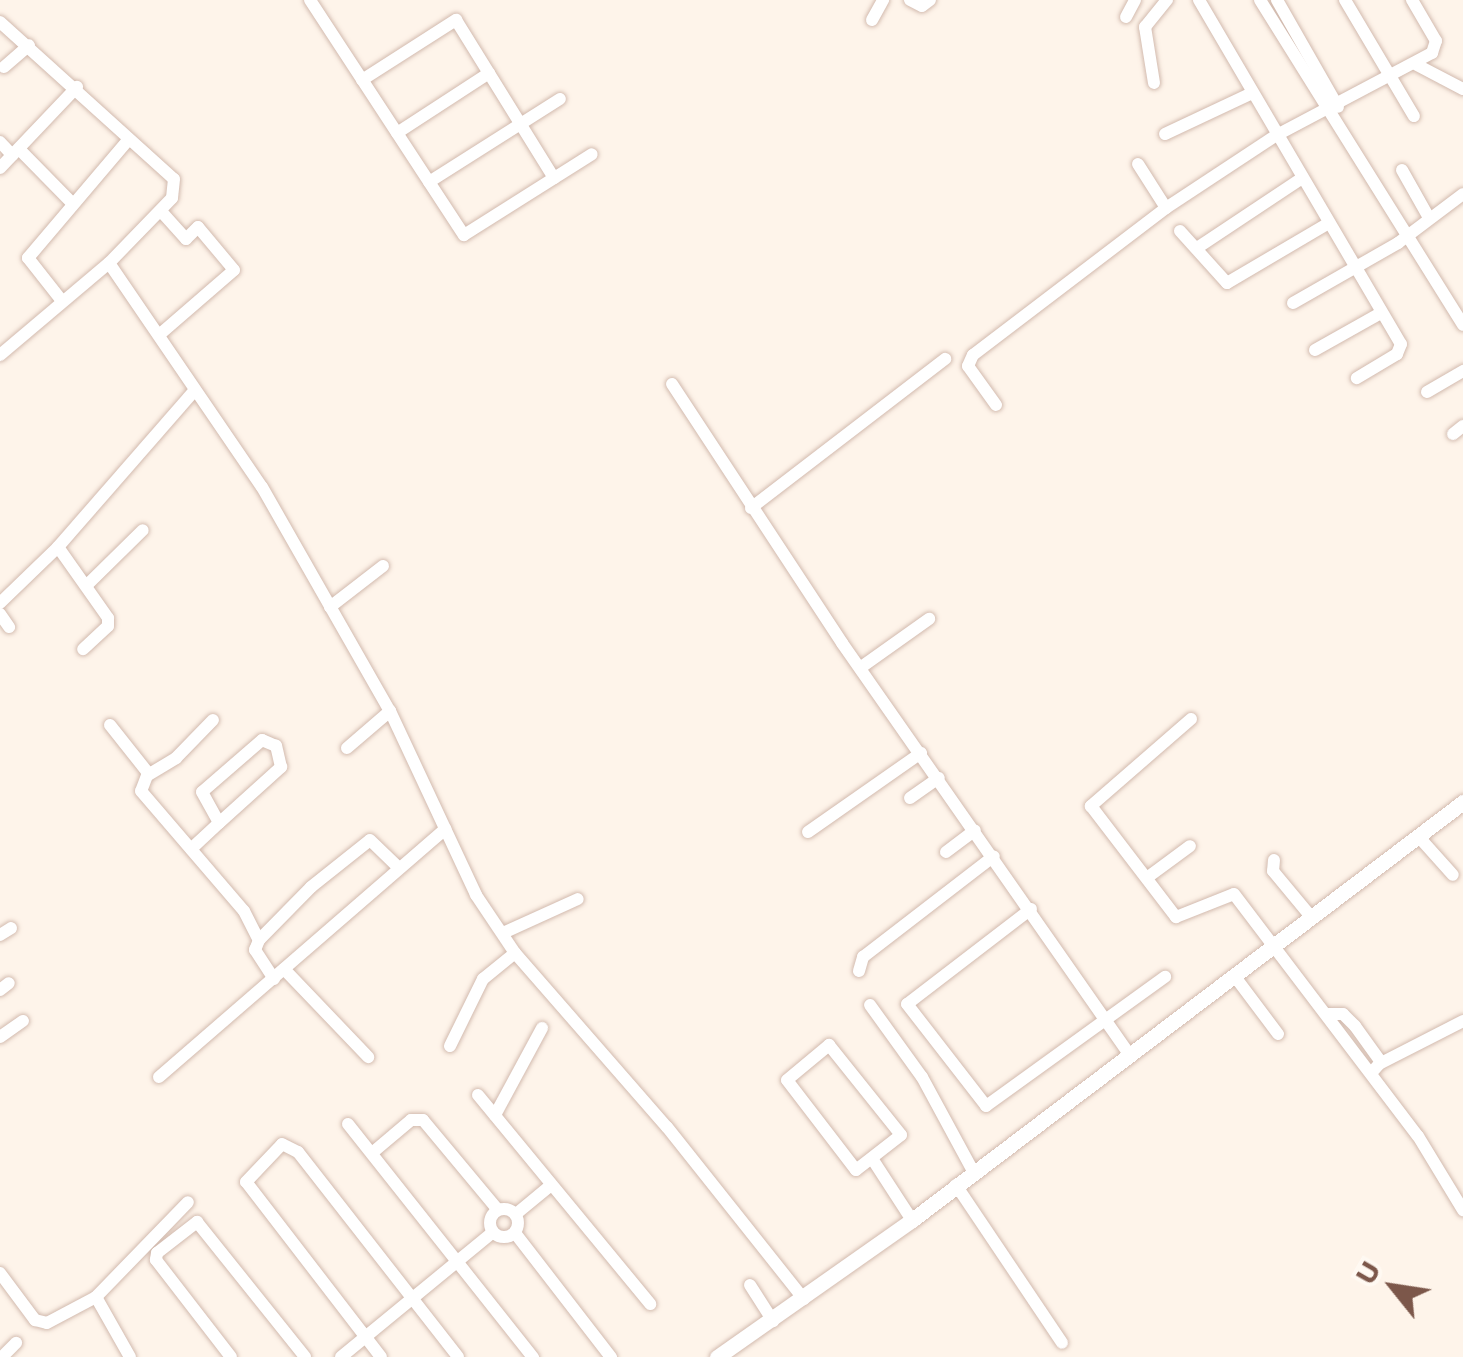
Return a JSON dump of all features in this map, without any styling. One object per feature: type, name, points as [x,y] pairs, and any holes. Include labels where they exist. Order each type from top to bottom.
[{"type":"street","points":[[310,0],[464,235],[592,154]]},
{"type":"street","points":[[872,20],[883,0]]},
{"type":"street","points":[[910,0],[922,6],[930,0]]},
{"type":"street","points":[[1126,17],[1136,0]]},
{"type":"street","points":[[1154,83],[1145,27],[1167,0]]},
{"type":"street","points":[[1199,0],[1401,350],[1357,378]]},
{"type":"street","points":[[1260,0],[1323,110],[1340,125],[1463,325]]},
{"type":"street","points":[[1278,0],[1337,102],[1340,125]]},
{"type":"street","points":[[1344,0],[1414,116]]},
{"type":"street","points":[[996,405],[970,370],[970,358],[1166,208],[1275,136],[1417,65],[1436,45],[1412,0]]},
{"type":"street","points":[[362,80],[456,20],[554,178]]},
{"type":"street","points":[[0,22],[77,87],[174,179],[172,198],[109,263],[0,356]]},
{"type":"street","points":[[4,67],[30,45]]},
{"type":"street","points":[[1417,65],[1463,89]]},
{"type":"street","points":[[397,133],[489,73]]},
{"type":"street","points":[[0,168],[77,87]]},
{"type":"street","points":[[1165,134],[1250,94]]},
{"type":"street","points":[[429,182],[560,99]]},
{"type":"street","points":[[62,301],[28,258],[129,139]]},
{"type":"street","points":[[0,142],[73,204]]},
{"type":"street","points":[[1138,164],[1166,208]]},
{"type":"street","points":[[1402,170],[1429,218]]},
{"type":"street","points":[[1197,248],[1301,179]]},
{"type":"street","points":[[1293,302],[1354,269],[1463,194]]},
{"type":"street","points":[[159,336],[234,270],[198,227],[186,240],[160,211]]},
{"type":"street","points":[[1180,231],[1230,282],[1327,224]]},
{"type":"street","points":[[109,263],[252,471],[390,712],[445,829],[515,953],[804,1298]]},
{"type":"street","points":[[1315,350],[1380,313]]},
{"type":"street","points":[[750,508],[944,360]]},
{"type":"street","points":[[1427,392],[1463,370]]},
{"type":"street","points":[[672,384],[750,508],[1129,1054]]},
{"type":"street","points":[[0,603],[58,547],[195,390]]},
{"type":"street","points":[[86,585],[143,530]]},
{"type":"street","points":[[58,547],[86,585],[108,626],[83,649]]},
{"type":"street","points":[[330,606],[383,566]]},
{"type":"street","points":[[0,614],[9,628]]},
{"type":"street","points":[[860,668],[929,620]]},
{"type":"street","points":[[347,748],[390,712]]},
{"type":"street","points":[[213,720],[176,758],[148,775],[142,791],[244,911],[259,940]]},
{"type":"street","points":[[1192,720],[1091,801],[1180,919],[1231,892],[1377,1068],[1463,1210]]},
{"type":"street","points":[[110,725],[148,775]]},
{"type":"street","points":[[191,848],[220,823],[281,767],[276,746],[262,740],[202,792],[220,823]]},
{"type":"street","points":[[808,832],[921,753]]},
{"type":"street","points":[[910,798],[939,778]]},
{"type":"street","points":[[717,1357],[912,1220],[1129,1054],[1236,978],[1463,802]]},
{"type":"street","points":[[159,1077],[445,829]]},
{"type":"street","points":[[946,852],[975,830]]},
{"type":"street","points":[[1418,836],[1452,875]]},
{"type":"street","points":[[368,1057],[256,950],[259,940],[359,845],[376,842],[398,867]]},
{"type":"street","points":[[1148,877],[1190,846]]},
{"type":"street","points":[[860,972],[864,957],[994,856]]},
{"type":"street","points":[[1274,860],[1273,871],[1312,918]]},
{"type":"street","points":[[503,932],[578,899]]},
{"type":"street","points":[[1031,909],[907,1007],[988,1106],[1165,977]]},
{"type":"street","points":[[450,1046],[483,980],[515,953]]},
{"type":"street","points":[[1236,978],[1278,1034]]},
{"type":"street","points":[[870,1005],[922,1076],[950,1133],[974,1170]]},
{"type":"street","points":[[0,1037],[23,1020]]},
{"type":"street","points":[[1377,1068],[1463,1021]]},
{"type":"street","points":[[495,1115],[542,1028]]},
{"type":"street","points":[[829,1045],[901,1135],[877,1166],[854,1168],[788,1080],[829,1045]]},
{"type":"street","points":[[478,1095],[650,1304]]},
{"type":"street","points":[[372,1154],[411,1120],[423,1120],[498,1210],[516,1214]]},
{"type":"street","points":[[348,1124],[532,1357]]},
{"type":"street","points":[[381,1357],[246,1182],[247,1173],[282,1144],[298,1152],[458,1357]]},
{"type":"street","points":[[877,1166],[912,1220]]},
{"type":"street","points":[[551,1185],[516,1214],[514,1233],[607,1352]]},
{"type":"street","points":[[956,1185],[1062,1343]]},
{"type":"street","points":[[0,1273],[35,1320],[47,1324],[96,1297],[188,1202]]},
{"type":"street","points":[[492,1232],[491,1217],[498,1210]]},
{"type":"street","points":[[232,1357],[156,1260],[157,1252],[196,1222],[205,1224],[305,1357]]},
{"type":"street","points":[[341,1357],[492,1232],[514,1233]]},
{"type":"street","points":[[750,1285],[773,1321]]},
{"type":"street","points":[[96,1297],[130,1357]]},
{"type":"street","points":[[2,1357],[16,1343]]}]
